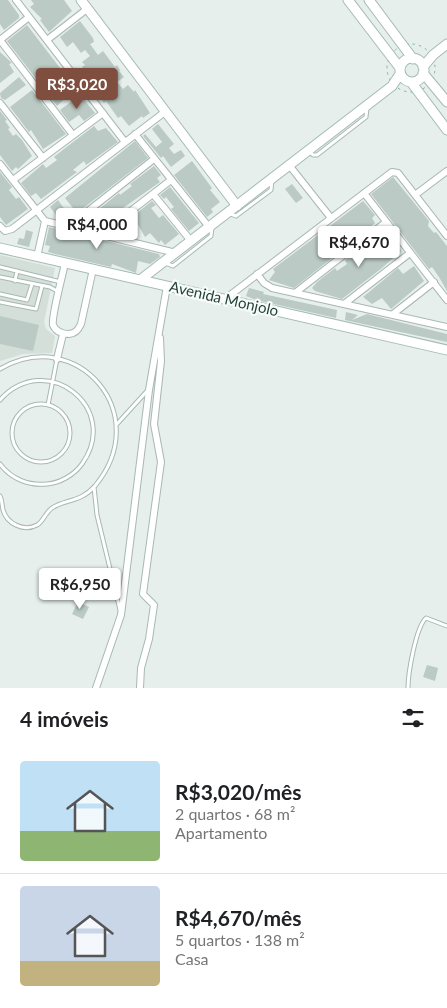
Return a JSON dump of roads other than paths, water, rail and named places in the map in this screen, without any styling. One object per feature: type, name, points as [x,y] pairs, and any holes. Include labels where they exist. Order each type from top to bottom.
[{"type":"street","points":[[16,0],[125,142]]},
{"type":"street","points":[[81,0],[238,206]]},
{"type":"street","points":[[348,0],[391,56],[400,71],[447,130]]},
{"type":"street","points":[[369,0],[431,82],[443,91],[447,102]]},
{"type":"street","points":[[46,40],[88,9]]},
{"type":"street","points":[[29,17],[0,40],[74,135]]},
{"type":"street","points":[[419,65],[447,44]]},
{"type":"street","points":[[140,280],[393,85],[404,61],[419,65]]},
{"type":"street","points":[[393,85],[420,79],[419,65]]},
{"type":"street","points":[[0,103],[43,158]]},
{"type":"street","points":[[0,226],[5,231],[12,229],[166,111]]},
{"type":"street","points":[[13,180],[102,113]]},
{"type":"street","points":[[135,134],[210,226]]},
{"type":"street","points":[[69,226],[154,159]]},
{"type":"street","points":[[0,164],[45,221],[176,252]]},
{"type":"street","points":[[289,165],[331,218]]},
{"type":"street","points":[[415,195],[447,171]]},
{"type":"street","points":[[225,299],[390,173],[395,172],[447,236]]},
{"type":"street","points":[[101,234],[171,180]]},
{"type":"street","points":[[364,193],[447,300]]},
{"type":"street","points":[[153,194],[190,242]]},
{"type":"street","points":[[37,257],[45,221]]},
{"type":"street","points":[[295,293],[386,222]]},
{"type":"street","name":"Avenida Monjolo","points":[[0,248],[447,350]]},
{"type":"street","points":[[344,304],[410,253]]},
{"type":"street","points":[[65,263],[53,325],[63,334],[73,333],[81,324],[92,270]]},
{"type":"street","points":[[257,274],[267,286],[447,327]]},
{"type":"street","points":[[393,314],[434,282]]},
{"type":"street","points":[[96,688],[121,615],[149,390],[167,286]]},
{"type":"street","points":[[57,359],[63,334]]},
{"type":"street","points":[[140,688],[154,605],[143,594],[161,462],[154,424],[161,361],[159,335]]},
{"type":"lane","points":[[228,213],[236,216],[271,190],[272,178]]},
{"type":"lane","points":[[164,262],[172,266],[211,236],[210,226]]},
{"type":"lane","points":[[0,267],[61,282]]},
{"type":"lane","points":[[15,280],[17,271]]},
{"type":"lane","points":[[0,277],[42,286],[59,293]]},
{"type":"lane","points":[[0,294],[28,300],[32,284]]},
{"type":"lane","points":[[0,302],[36,309],[42,286]]},
{"type":"lane","points":[[48,405],[57,359]]},
{"type":"lane","points":[[0,369],[21,360],[57,359],[83,369],[100,385],[108,396],[117,424],[115,448],[110,463],[94,486],[74,501],[50,509],[40,522],[27,528],[9,521],[2,509],[0,496]]},
{"type":"lane","points":[[0,400],[16,386],[28,382],[52,381],[74,391],[89,410],[94,434],[87,457],[71,475],[48,484],[24,482],[13,476],[0,464]]},
{"type":"lane","points":[[117,424],[149,390]]},
{"type":"lane","points":[[39,404],[48,405],[55,408],[67,419],[70,435],[68,444],[58,456],[43,462],[34,461],[27,458],[15,447],[12,431],[18,415],[24,410],[39,404]]},
{"type":"lane","points":[[94,486],[97,515],[121,615]]},
{"type":"lane","points":[[408,688],[414,643],[421,622],[426,618],[447,626]]}]
